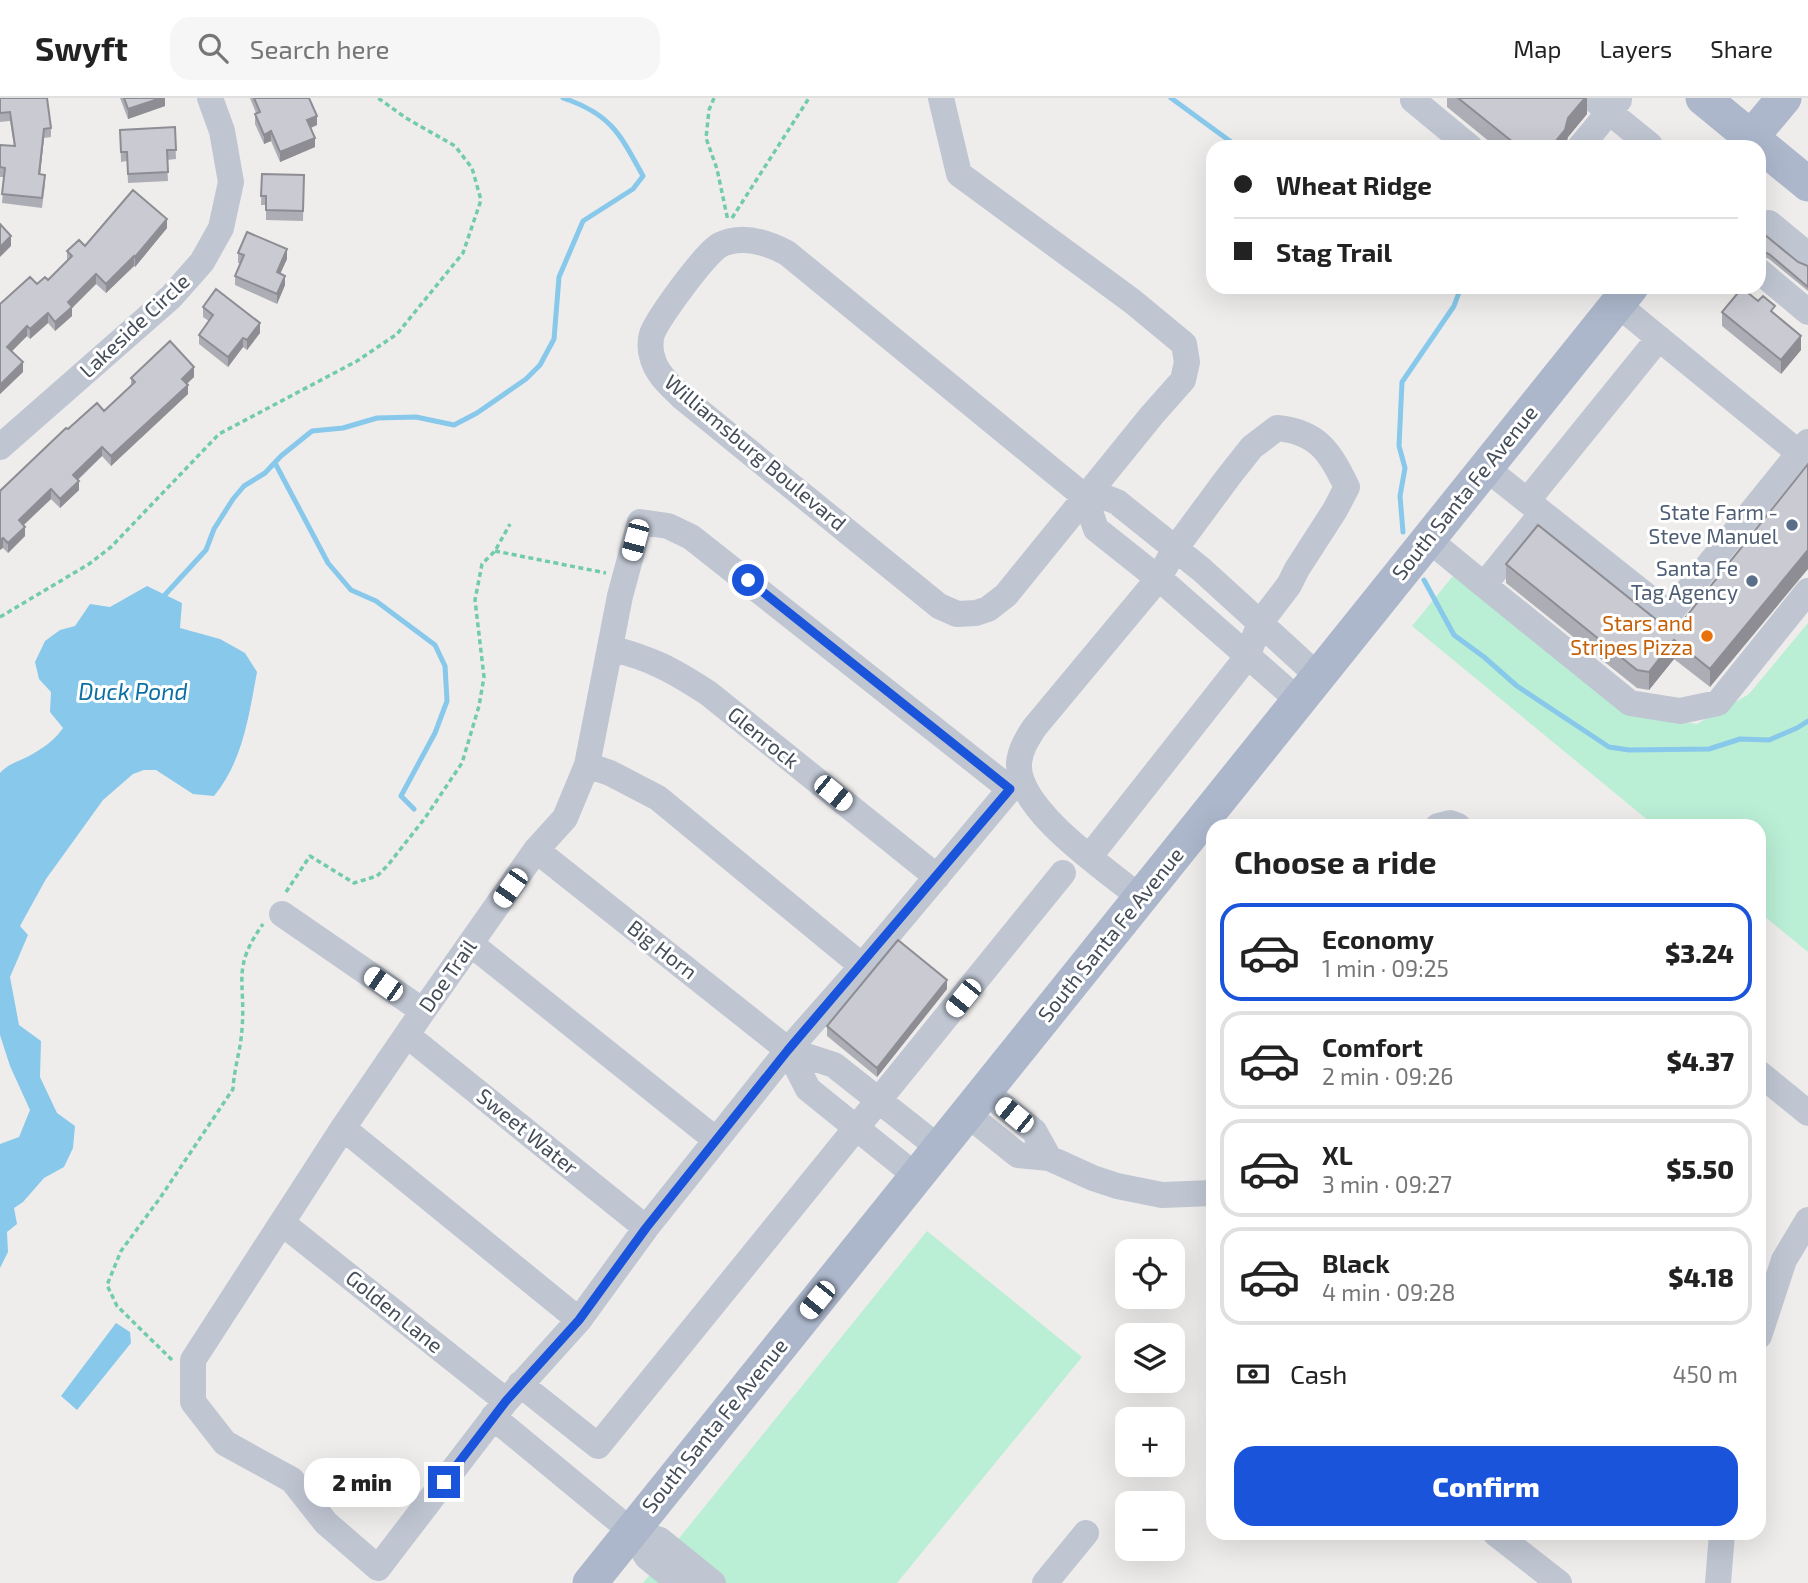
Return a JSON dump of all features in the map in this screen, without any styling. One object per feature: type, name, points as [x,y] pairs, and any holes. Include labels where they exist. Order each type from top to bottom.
[{"type":"main road","points":[[1703,98],[1745,140]]},
{"type":"main road","points":[[1749,140],[1784,98]]},
{"type":"main road","points":[[1766,155],[1808,184]]},
{"type":"main road","name":"South Santa Fe Avenue","points":[[590,1583],[1624,295]]},
{"type":"street","name":"Lakeside Circle","points":[[0,447],[170,297],[202,262],[221,228],[231,182],[222,131],[210,98]]},
{"type":"street","name":"Williamsburg Boulevard","points":[[941,98],[959,174],[1132,300],[1184,344],[1187,362],[1183,380],[1084,497],[997,603],[976,613],[957,614],[939,606],[663,379],[652,356],[651,337],[670,305],[702,263],[720,245],[743,239],[768,243],[787,253],[1084,497],[1096,529],[1247,657],[1309,689]]},
{"type":"street","points":[[1414,98],[1413,100],[1462,140]]},
{"type":"street","points":[[1584,140],[1607,103],[1645,140]]},
{"type":"street","points":[[1766,224],[1769,223],[1808,255]]},
{"type":"street","points":[[1766,277],[1808,312]]},
{"type":"street","points":[[1486,468],[1669,614],[1803,448],[1659,338],[1624,295]]},
{"type":"street","points":[[1484,585],[1535,507],[1659,338]]},
{"type":"street","points":[[1090,856],[1247,657],[1260,623],[1289,585],[1347,487],[1330,453],[1298,430],[1277,428],[1252,447],[1175,549],[1158,579],[1034,729],[1022,748],[1019,764],[1022,780],[1032,801],[1056,830],[1141,898]]},
{"type":"street","points":[[1084,497],[1102,496],[1117,502],[1175,549],[1260,623],[1309,689]]},
{"type":"street","name":"Doe Trail","points":[[507,1401],[378,1568],[326,1523],[292,1480],[225,1443],[193,1402],[193,1360],[343,1128],[537,850],[565,818],[587,765],[625,576],[640,522],[668,526],[691,537],[1010,789],[937,877]]},
{"type":"street","points":[[1428,539],[1630,703],[1680,711],[1718,703],[1808,591]]},
{"type":"street","name":"Glenrock","points":[[610,648],[646,657],[670,668],[708,693],[937,877]]},
{"type":"street","points":[[587,765],[610,773],[658,798],[862,966]]},
{"type":"street","name":"Big Horn","points":[[537,850],[788,1050],[834,1065],[939,1148]]},
{"type":"street","points":[[937,877],[788,1050],[646,1228],[579,1320],[507,1401],[598,1446],[1063,873]]},
{"type":"street","points":[[282,914],[423,1012]]},
{"type":"street","points":[[471,944],[716,1140]]},
{"type":"street","name":"Sweet Water","points":[[408,1035],[646,1228]]},
{"type":"street","name":"Big Horn","points":[[788,1050],[808,1089],[916,1176]]},
{"type":"street","points":[[1766,1079],[1808,1112]]},
{"type":"street","points":[[976,1103],[1018,1156],[1049,1158],[1117,1186],[1162,1195],[1206,1193]]},
{"type":"street","points":[[343,1128],[579,1320]]},
{"type":"street","points":[[1766,1315],[1784,1260],[1808,1220]]},
{"type":"street","name":"Golden Lane","points":[[282,1223],[507,1401],[631,1531]]},
{"type":"street","points":[[631,1531],[647,1557],[679,1583]]},
{"type":"street","points":[[631,1531],[660,1540],[713,1583]]},
{"type":"street","points":[[1045,1583],[1086,1533]]},
{"type":"street","points":[[1504,1540],[1559,1583]]},
{"type":"street","points":[[1718,1583],[1721,1540]]},
{"type":"path","points":[[0,617],[89,564],[111,547],[219,434],[356,361],[397,334],[463,253],[481,200],[472,168],[455,146],[406,118],[378,98]]},
{"type":"path","points":[[714,98],[706,138],[717,169],[729,227],[735,210],[771,160],[809,98]]},
{"type":"path","points":[[495,551],[625,576]]},
{"type":"green space","points":[[1453,576],[1632,714],[1697,724],[1749,694],[1808,623],[1808,952],[1766,918],[1766,819],[1646,819],[1412,626]]},
{"type":"green space","points":[[927,1231],[1082,1357],[897,1583],[643,1583]]},
{"type":"water","name":"Duck Pond","points":[[147,586],[182,603],[180,628],[220,639],[245,653],[257,672],[248,721],[232,768],[214,796],[193,794],[156,770],[144,770],[133,774],[103,800],[46,879],[20,926],[28,935],[10,977],[19,1025],[41,1041],[40,1077],[57,1113],[75,1126],[73,1148],[64,1167],[44,1178],[23,1202],[14,1208],[17,1224],[7,1232],[8,1252],[0,1268],[0,1144],[19,1137],[30,1110],[10,1066],[0,1035],[0,773],[43,747],[63,728],[50,712],[51,692],[39,679],[35,662],[45,641],[60,630],[75,626],[90,604],[110,607]]},
{"type":"water","points":[[116,1323],[130,1332],[131,1343],[77,1410],[61,1396]]},
{"type":"building","points":[[0,98],[47,98],[51,128],[44,129],[39,174],[45,175],[42,198],[2,194],[5,168],[0,167],[0,145],[15,146],[10,112],[0,113]]},
{"type":"building","points":[[124,98],[161,98],[128,109]]},
{"type":"building","points":[[254,98],[309,98],[317,116],[307,120],[315,138],[280,152],[271,131],[264,135],[255,114],[260,112]]},
{"type":"building","points":[[1458,98],[1585,98],[1568,118],[1565,130],[1557,140],[1510,140]]},
{"type":"building","points":[[175,127],[176,150],[167,150],[168,172],[128,174],[127,152],[121,152],[120,130]]},
{"type":"building","points":[[262,174],[304,175],[303,211],[266,210],[266,196],[261,196]]},
{"type":"building","points":[[133,190],[167,219],[135,257],[106,284],[96,274],[68,302],[72,307],[55,322],[48,313],[30,329],[27,326],[7,347],[23,362],[0,385],[0,304],[30,277],[37,284],[45,277],[48,280],[72,256],[67,251],[79,240],[85,246]]},
{"type":"building","points":[[0,224],[11,236],[0,247]]},
{"type":"building","points":[[247,232],[287,249],[277,272],[285,276],[277,294],[235,276],[244,255],[238,253]]},
{"type":"building","points":[[1766,236],[1798,262],[1808,266],[1808,287],[1766,253]]},
{"type":"building","points":[[216,289],[260,323],[247,340],[243,338],[228,357],[199,335],[213,315],[203,307]]},
{"type":"building","points":[[1737,294],[1749,294],[1758,301],[1763,296],[1775,306],[1771,311],[1801,336],[1781,360],[1722,312]]},
{"type":"building","points":[[170,341],[194,367],[182,379],[188,385],[111,456],[102,447],[73,475],[79,481],[60,499],[51,489],[19,520],[25,527],[8,543],[3,538],[0,541],[0,491],[66,428],[97,403],[104,411],[135,382],[131,378]]},
{"type":"building","points":[[1808,464],[1808,550],[1710,669],[1674,640],[1649,672],[1637,670],[1506,564],[1538,525],[1673,633]]},
{"type":"building","points":[[898,940],[947,980],[877,1068],[827,1026]]},
{"type":"waterway","points":[[162,598],[206,550],[214,529],[244,486],[265,473],[312,431],[343,428],[377,418],[416,417],[454,425],[477,413],[526,379],[540,365],[554,339],[559,277],[583,221],[633,189],[643,176],[628,148],[612,127],[593,111],[563,98]]},
{"type":"waterway","points":[[1171,98],[1228,140]]},
{"type":"waterway","points":[[1403,532],[1400,496],[1405,468],[1399,446],[1402,382],[1454,306],[1458,294]]},
{"type":"waterway","points":[[275,463],[328,563],[351,590],[376,601],[435,645],[445,666],[447,701],[435,733],[401,796],[414,809]]},
{"type":"waterway","points":[[1424,580],[1454,635],[1517,686],[1609,747],[1629,750],[1709,749],[1740,739],[1769,740],[1808,721]]},
{"type":"place","name":"State Farm - Steve Manuel","points":[[1792,525]]},
{"type":"place","name":"Santa Fe Tag Agency","points":[[1752,581]]},
{"type":"place","name":"Stars and Stripes Pizza","points":[[1707,636]]},
{"type":"route","points":[[444,1482],[506,1401],[579,1320],[646,1228],[788,1050],[1010,789],[748,580]]}]
